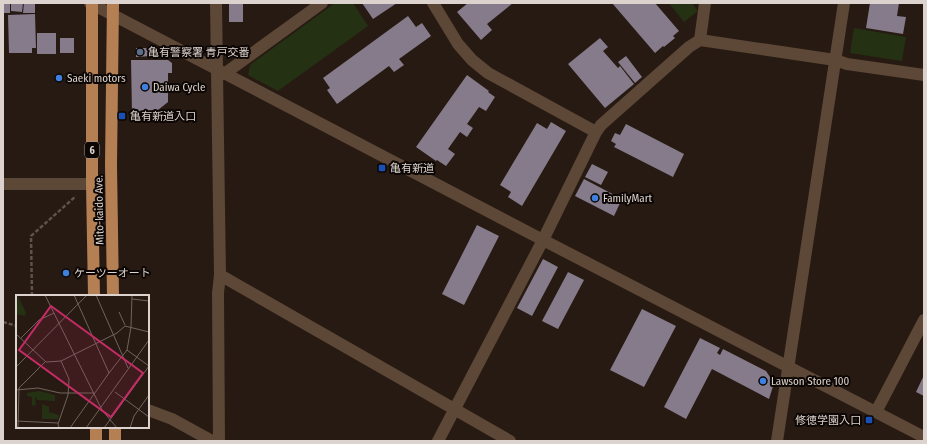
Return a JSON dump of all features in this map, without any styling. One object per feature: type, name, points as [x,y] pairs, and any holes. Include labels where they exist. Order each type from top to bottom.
[{"type":"highway","name":"Mito-kaido Ave.","points":[[91,3],[94,295]]},
{"type":"highway","name":"Mito-kaido Ave.","points":[[113,3],[111,165],[113,295]]},
{"type":"highway","points":[[96,428],[96,441]]},
{"type":"highway","points":[[115,428],[115,441]]},
{"type":"street","points":[[91,3],[543,240],[924,437]]},
{"type":"street","points":[[216,3],[221,72],[220,275],[218,293],[219,441]]},
{"type":"street","points":[[221,72],[322,3]]},
{"type":"street","points":[[433,3],[458,44],[472,60],[488,72],[596,132]]},
{"type":"street","points":[[700,40],[705,3]]},
{"type":"street","points":[[777,441],[844,3]]},
{"type":"street","points":[[438,441],[543,240],[596,132],[601,125],[689,47],[700,40],[924,75]]},
{"type":"street","points":[[3,184],[92,184]]},
{"type":"street","points":[[220,275],[510,441]]},
{"type":"street","points":[[876,412],[924,320]]},
{"type":"street","points":[[149,410],[172,419],[212,441]]},
{"type":"path","points":[[32,295],[31,236],[92,184]]},
{"type":"path","points":[[3,322],[16,326]]},
{"type":"green space","points":[[335,3],[353,3],[368,26],[278,91],[248,75],[250,65]]},
{"type":"green space","points":[[669,3],[692,3],[698,11],[684,22]]},
{"type":"green space","points":[[854,28],[906,37],[902,61],[850,53]]},
{"type":"building","points":[[3,3],[10,3],[10,13],[3,13]]},
{"type":"building","points":[[11,3],[23,3],[22,12],[11,11]]},
{"type":"building","points":[[24,3],[35,3],[35,13],[23,13]]},
{"type":"building","points":[[229,3],[243,3],[243,22],[229,22]]},
{"type":"building","points":[[362,3],[397,3],[373,19]]},
{"type":"building","points":[[468,3],[513,3],[487,24],[492,30],[481,40],[457,12]]},
{"type":"building","points":[[612,3],[655,3],[679,31],[673,36],[675,38],[655,53]]},
{"type":"building","points":[[870,3],[899,3],[897,16],[906,17],[903,34],[866,28]]},
{"type":"building","points":[[35,14],[36,48],[32,48],[32,53],[9,53],[8,15]]},
{"type":"building","points":[[408,16],[416,27],[422,23],[431,36],[399,59],[404,65],[394,72],[389,66],[337,104],[327,90],[330,88],[323,78]]},
{"type":"building","points":[[37,33],[56,33],[56,54],[37,54]]},
{"type":"building","points":[[60,38],[74,38],[74,53],[60,53]]},
{"type":"building","points":[[600,38],[608,47],[603,51],[618,68],[620,66],[634,84],[605,108],[568,64]]},
{"type":"building","points":[[136,48],[146,48],[151,51],[151,56],[136,57]]},
{"type":"building","points":[[626,56],[642,77],[635,83],[618,62]]},
{"type":"building","points":[[131,60],[168,60],[172,63],[172,73],[168,73],[168,102],[153,114],[132,114]]},
{"type":"building","points":[[467,75],[495,97],[486,111],[479,107],[467,124],[473,128],[467,137],[460,132],[448,149],[455,154],[446,166],[416,147]]},
{"type":"building","points":[[551,122],[566,131],[522,206],[508,197],[511,192],[500,185],[537,123],[547,129]]},
{"type":"building","points":[[626,124],[684,154],[673,177],[614,147],[616,144],[611,141],[615,133],[620,135]]},
{"type":"building","points":[[592,164],[608,172],[601,185],[585,177]]},
{"type":"building","points":[[584,179],[622,199],[614,216],[575,196]]},
{"type":"building","points":[[477,225],[499,236],[464,305],[442,294]]},
{"type":"building","points":[[543,259],[558,267],[532,316],[517,308]]},
{"type":"building","points":[[568,272],[584,280],[558,329],[542,321]]},
{"type":"building","points":[[642,309],[676,326],[644,387],[610,370]]},
{"type":"building","points":[[700,338],[720,348],[717,353],[720,355],[723,349],[766,371],[774,383],[769,399],[712,369],[686,419],[664,407]]},
{"type":"building","points":[[924,375],[924,396],[916,392]]},
{"type":"place","name":"亀有警察署 青戸交番","points":[[140,52]]},
{"type":"place","name":"Saeki motors","points":[[59,78]]},
{"type":"place","name":"Daiwa Cycle","points":[[145,87]]},
{"type":"place","name":"亀有新道入口","points":[[122,116]]},
{"type":"place","name":"亀有新道","points":[[382,168]]},
{"type":"place","name":"FamilyMart","points":[[595,198]]},
{"type":"place","name":"ケーツーオート","points":[[66,273]]},
{"type":"place","name":"Lawson Store 100","points":[[763,381]]},
{"type":"place","name":"修徳学園入口","points":[[869,420]]}]
